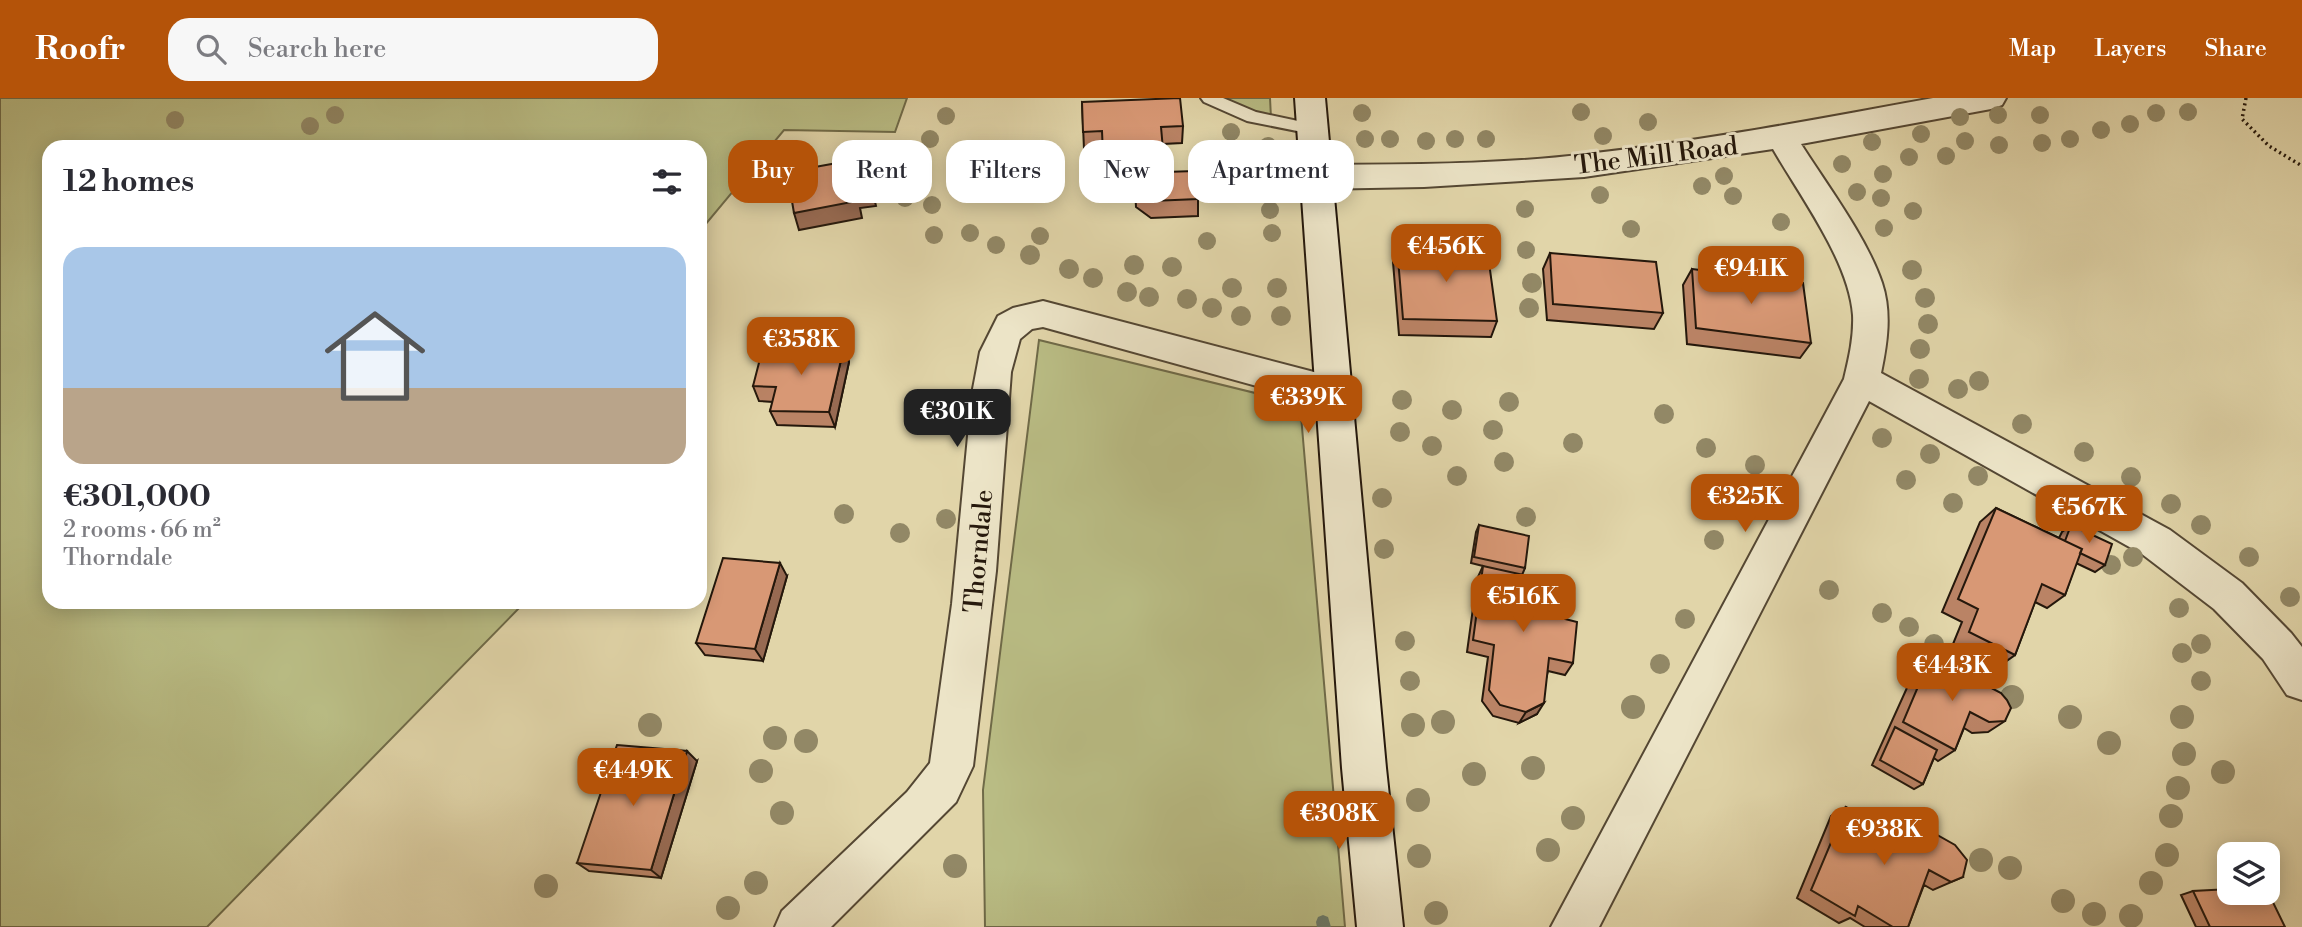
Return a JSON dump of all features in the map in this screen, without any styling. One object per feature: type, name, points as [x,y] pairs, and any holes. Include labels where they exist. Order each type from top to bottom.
[{"type":"street","name":"The Mill Road","points":[[1354,176],[1584,166],[1781,137],[1991,98]]},
{"type":"street","points":[[1311,114],[1313,140]]},
{"type":"street","points":[[1574,927],[1743,601],[1862,380],[1870,343],[1870,314],[1865,284],[1852,255],[1781,137]]},
{"type":"street","points":[[1318,203],[1364,768],[1381,927]]},
{"type":"street","name":"Thorndale","points":[[798,927],[923,807],[941,786],[951,766],[975,597],[993,373],[1003,334],[1016,321],[1043,314],[1334,392]]},
{"type":"street","points":[[1862,380],[2156,542],[2228,596],[2277,646],[2302,681]]},
{"type":"lane","points":[[1209,98],[1253,117],[1311,114]]},
{"type":"path","points":[[2246,98],[2242,119],[2254,134],[2278,153],[2302,166]]},
{"type":"green space","points":[[0,98],[907,98],[895,132],[784,130],[776,140],[728,140],[728,197],[707,223],[707,140],[42,140],[42,609],[518,609],[207,927],[0,927]]},
{"type":"green space","points":[[1219,98],[1270,98],[1271,118]]},
{"type":"green space","points":[[1039,340],[1300,404],[1345,927],[985,927],[983,790]]},
{"type":"building","points":[[1180,98],[1183,126],[1161,127],[1162,140],[1102,140],[1102,131],[1083,132],[1082,102]]},
{"type":"building","points":[[832,164],[832,203],[846,203],[794,213],[792,203],[818,203],[818,166]]},
{"type":"building","points":[[1188,171],[1188,199],[1174,200],[1174,172]]},
{"type":"building","points":[[1397,246],[1487,248],[1497,321],[1403,319]]},
{"type":"building","points":[[1550,253],[1656,262],[1663,313],[1553,304]]},
{"type":"building","points":[[1692,269],[1803,283],[1811,343],[1696,328]]},
{"type":"building","points":[[785,344],[844,347],[829,412],[770,411],[776,387],[753,386],[761,355],[782,355]]},
{"type":"building","points":[[1996,508],[2082,549],[2065,595],[2042,584],[2015,655],[1969,632],[1978,609],[1958,599]]},
{"type":"building","points":[[1479,525],[1529,536],[1525,568],[1474,557]]},
{"type":"building","points":[[2071,525],[2112,544],[2105,565],[2080,553],[2082,549],[2065,541]]},
{"type":"building","points":[[723,558],[780,563],[755,649],[696,643]]},
{"type":"building","points":[[1483,566],[1569,585],[1565,619],[1577,622],[1573,663],[1549,658],[1544,703],[1526,712],[1500,705],[1489,690],[1494,645],[1473,640]]},
{"type":"building","points":[[1931,656],[2001,693],[2011,708],[2005,721],[1989,722],[1970,712],[1955,750],[1903,722]]},
{"type":"building","points":[[1895,727],[1937,750],[1923,784],[1880,760]]},
{"type":"building","points":[[617,745],[687,751],[651,870],[577,863]]},
{"type":"building","points":[[1846,807],[1890,832],[1898,813],[1955,845],[1967,860],[1963,877],[1951,882],[1929,870],[1908,927],[1893,927],[1858,906],[1855,916],[1811,890]]},
{"type":"building","points":[[2217,890],[2217,905],[2274,905],[2285,927],[2210,927],[2193,891]]},
{"type":"waterway","points":[[1323,922],[1324,927]]}]
